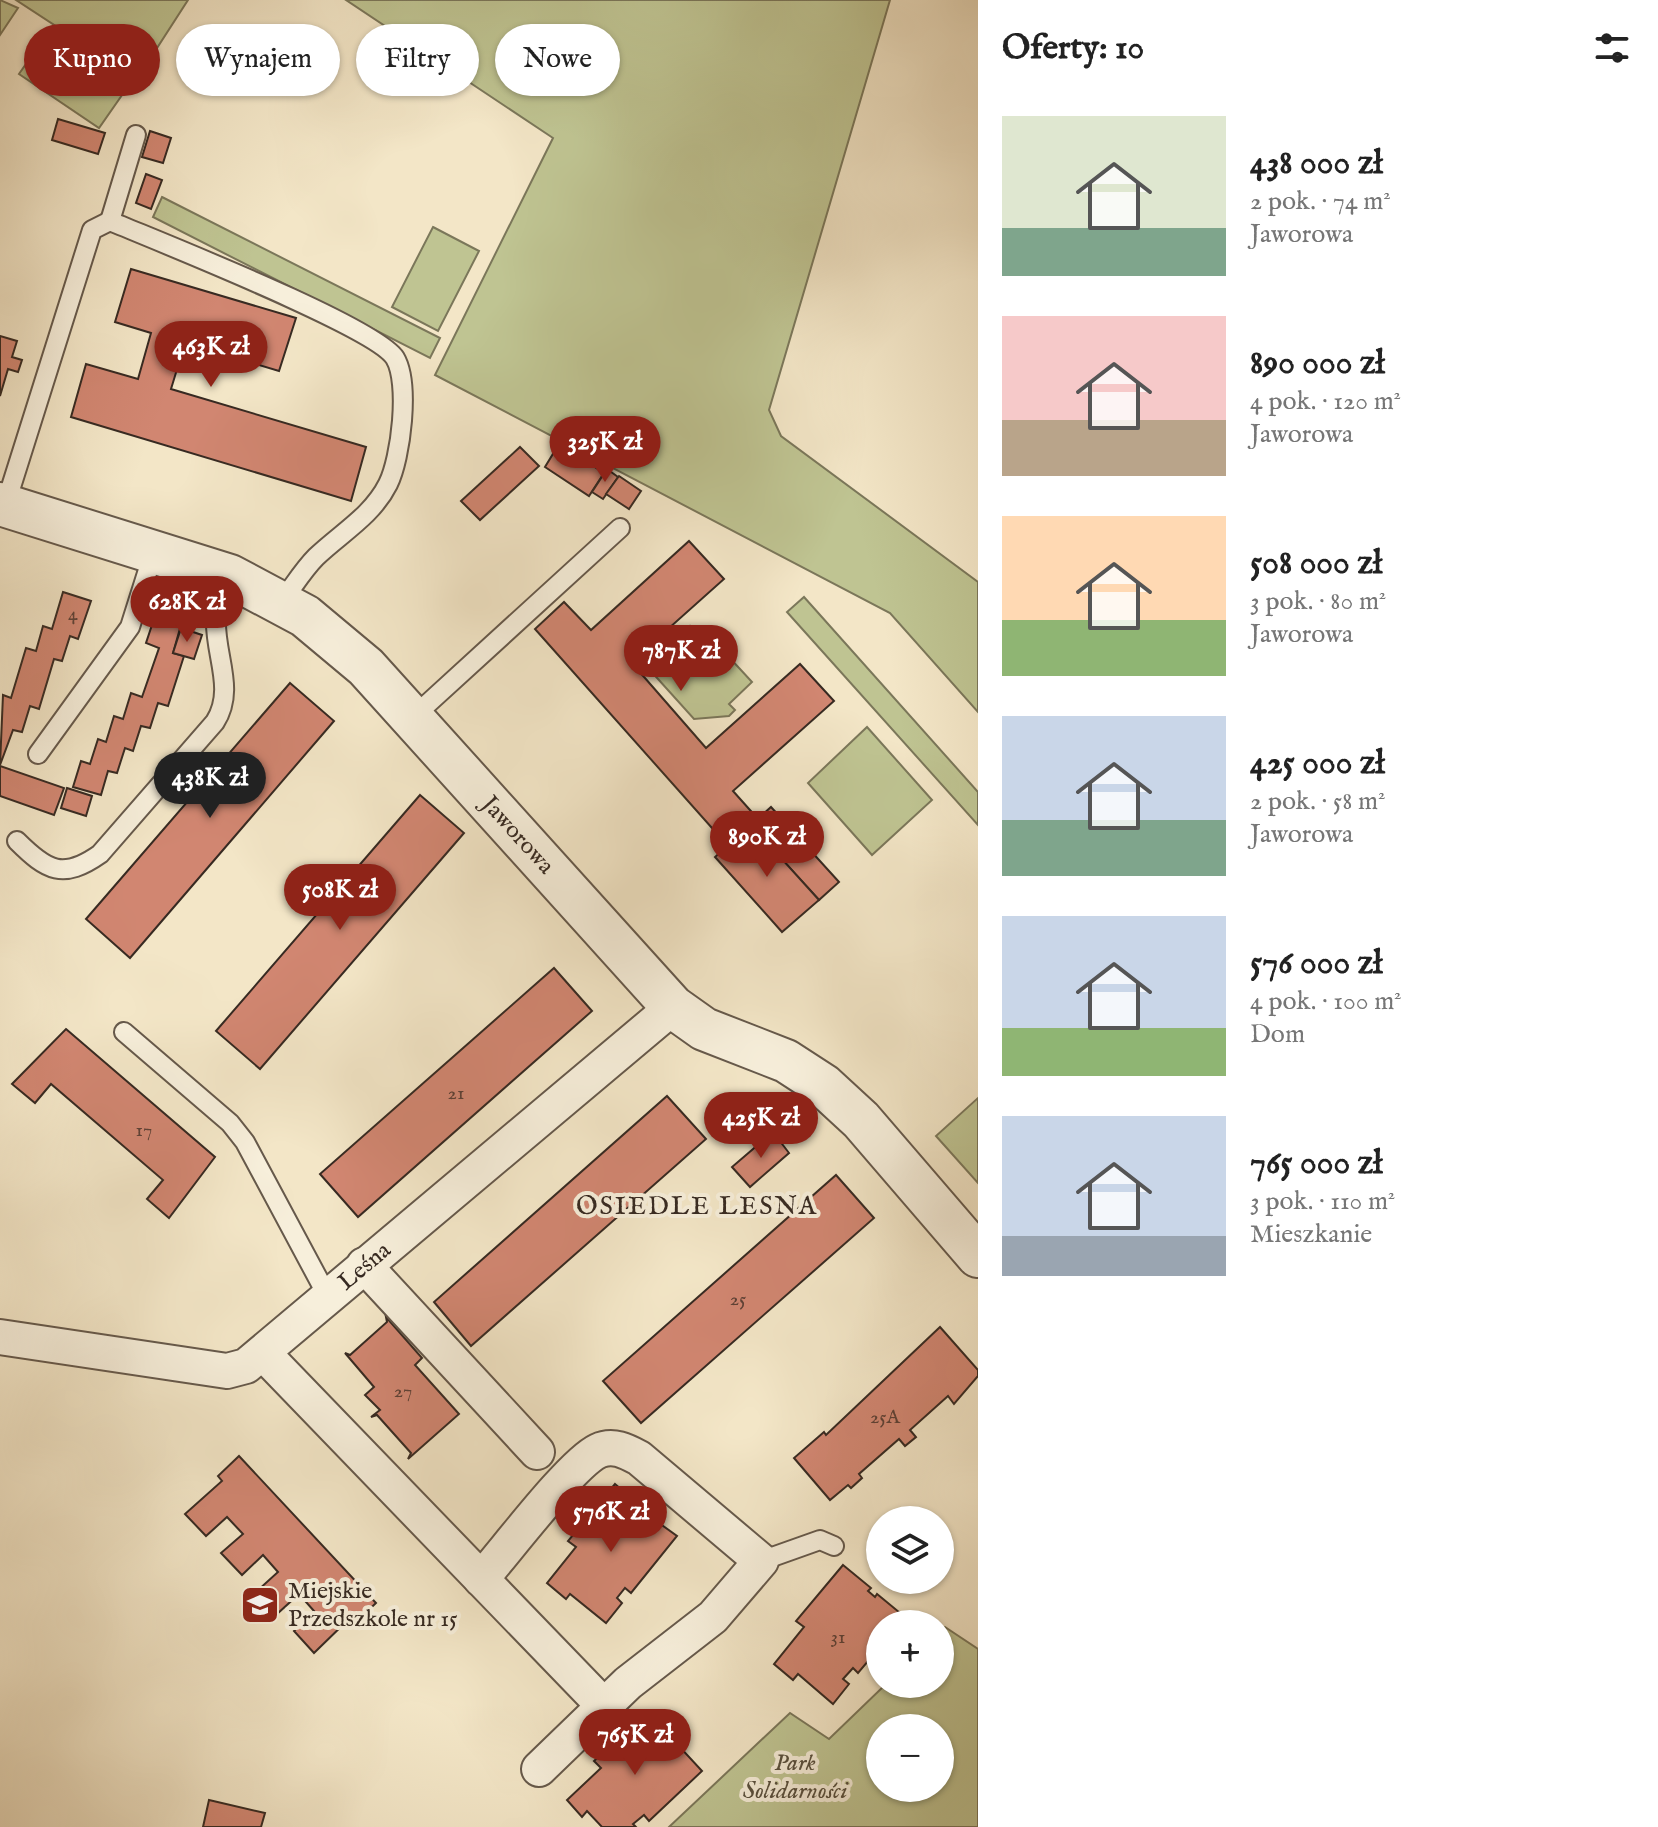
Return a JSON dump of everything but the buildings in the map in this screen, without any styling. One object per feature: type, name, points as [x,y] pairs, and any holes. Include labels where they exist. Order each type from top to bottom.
[{"type":"street","name":"Jaworowa","points":[[2,505],[230,576],[282,601],[338,641],[412,718],[673,1007],[704,1029],[786,1061],[823,1085],[861,1120],[978,1256]]},
{"type":"street","name":"Leśna","points":[[0,1337],[227,1371],[246,1366],[673,1007]]},
{"type":"street","points":[[364,1265],[537,1452]]},
{"type":"street","points":[[264,1354],[604,1706]]},
{"type":"street","points":[[481,1579],[580,1463],[609,1448],[624,1450],[639,1458],[761,1561],[713,1617],[604,1706],[539,1769]]},
{"type":"lane","points":[[2,505],[92,230],[110,221],[136,135]]},
{"type":"lane","points":[[110,221],[310,308],[382,343],[395,357],[401,373],[402,411],[396,460],[388,484],[366,515],[315,559],[282,601]]},
{"type":"lane","points":[[412,718],[620,528]]},
{"type":"lane","points":[[38,754],[130,627],[154,551]]},
{"type":"lane","points":[[17,841],[51,868],[69,870],[85,864],[100,854],[215,722],[224,708],[225,692],[216,614],[230,576]]},
{"type":"lane","points":[[124,1032],[230,1123],[245,1142],[328,1297]]},
{"type":"lane","points":[[761,1561],[820,1540],[834,1546]]},
{"type":"green space","points":[[0,0],[18,8],[0,35]]},
{"type":"green space","points":[[16,0],[188,0],[160,43],[160,24],[53,24]]},
{"type":"green space","points":[[346,0],[890,0],[769,410],[781,436],[978,582],[978,712],[890,613],[435,375],[553,138],[479,89],[479,24],[382,24]]},
{"type":"green space","points":[[52,96],[121,96],[99,128]]},
{"type":"green space","points":[[162,197],[440,338],[430,358],[153,217]]},
{"type":"green space","points":[[433,227],[479,251],[438,331],[392,307]]},
{"type":"green space","points":[[804,597],[978,792],[978,825],[787,612]]},
{"type":"green space","points":[[690,626],[709,647],[715,642],[752,682],[729,704],[735,710],[729,716],[694,719],[640,659],[667,635],[674,641]]},
{"type":"green space","points":[[867,727],[932,800],[872,855],[808,783]]},
{"type":"green space","points":[[978,1098],[978,1183],[936,1136]]},
{"type":"green space","name":"Park Solidarności","points":[[954,1633],[978,1649],[978,1827],[669,1827],[790,1713],[829,1739],[871,1698],[954,1698]]},
{"type":"place","name":"Miejskie Przedszkole nr 15","points":[[260,1605]]},
{"type":"district","name":"OSIEDLE LESNA","points":[[697,1206]]}]
